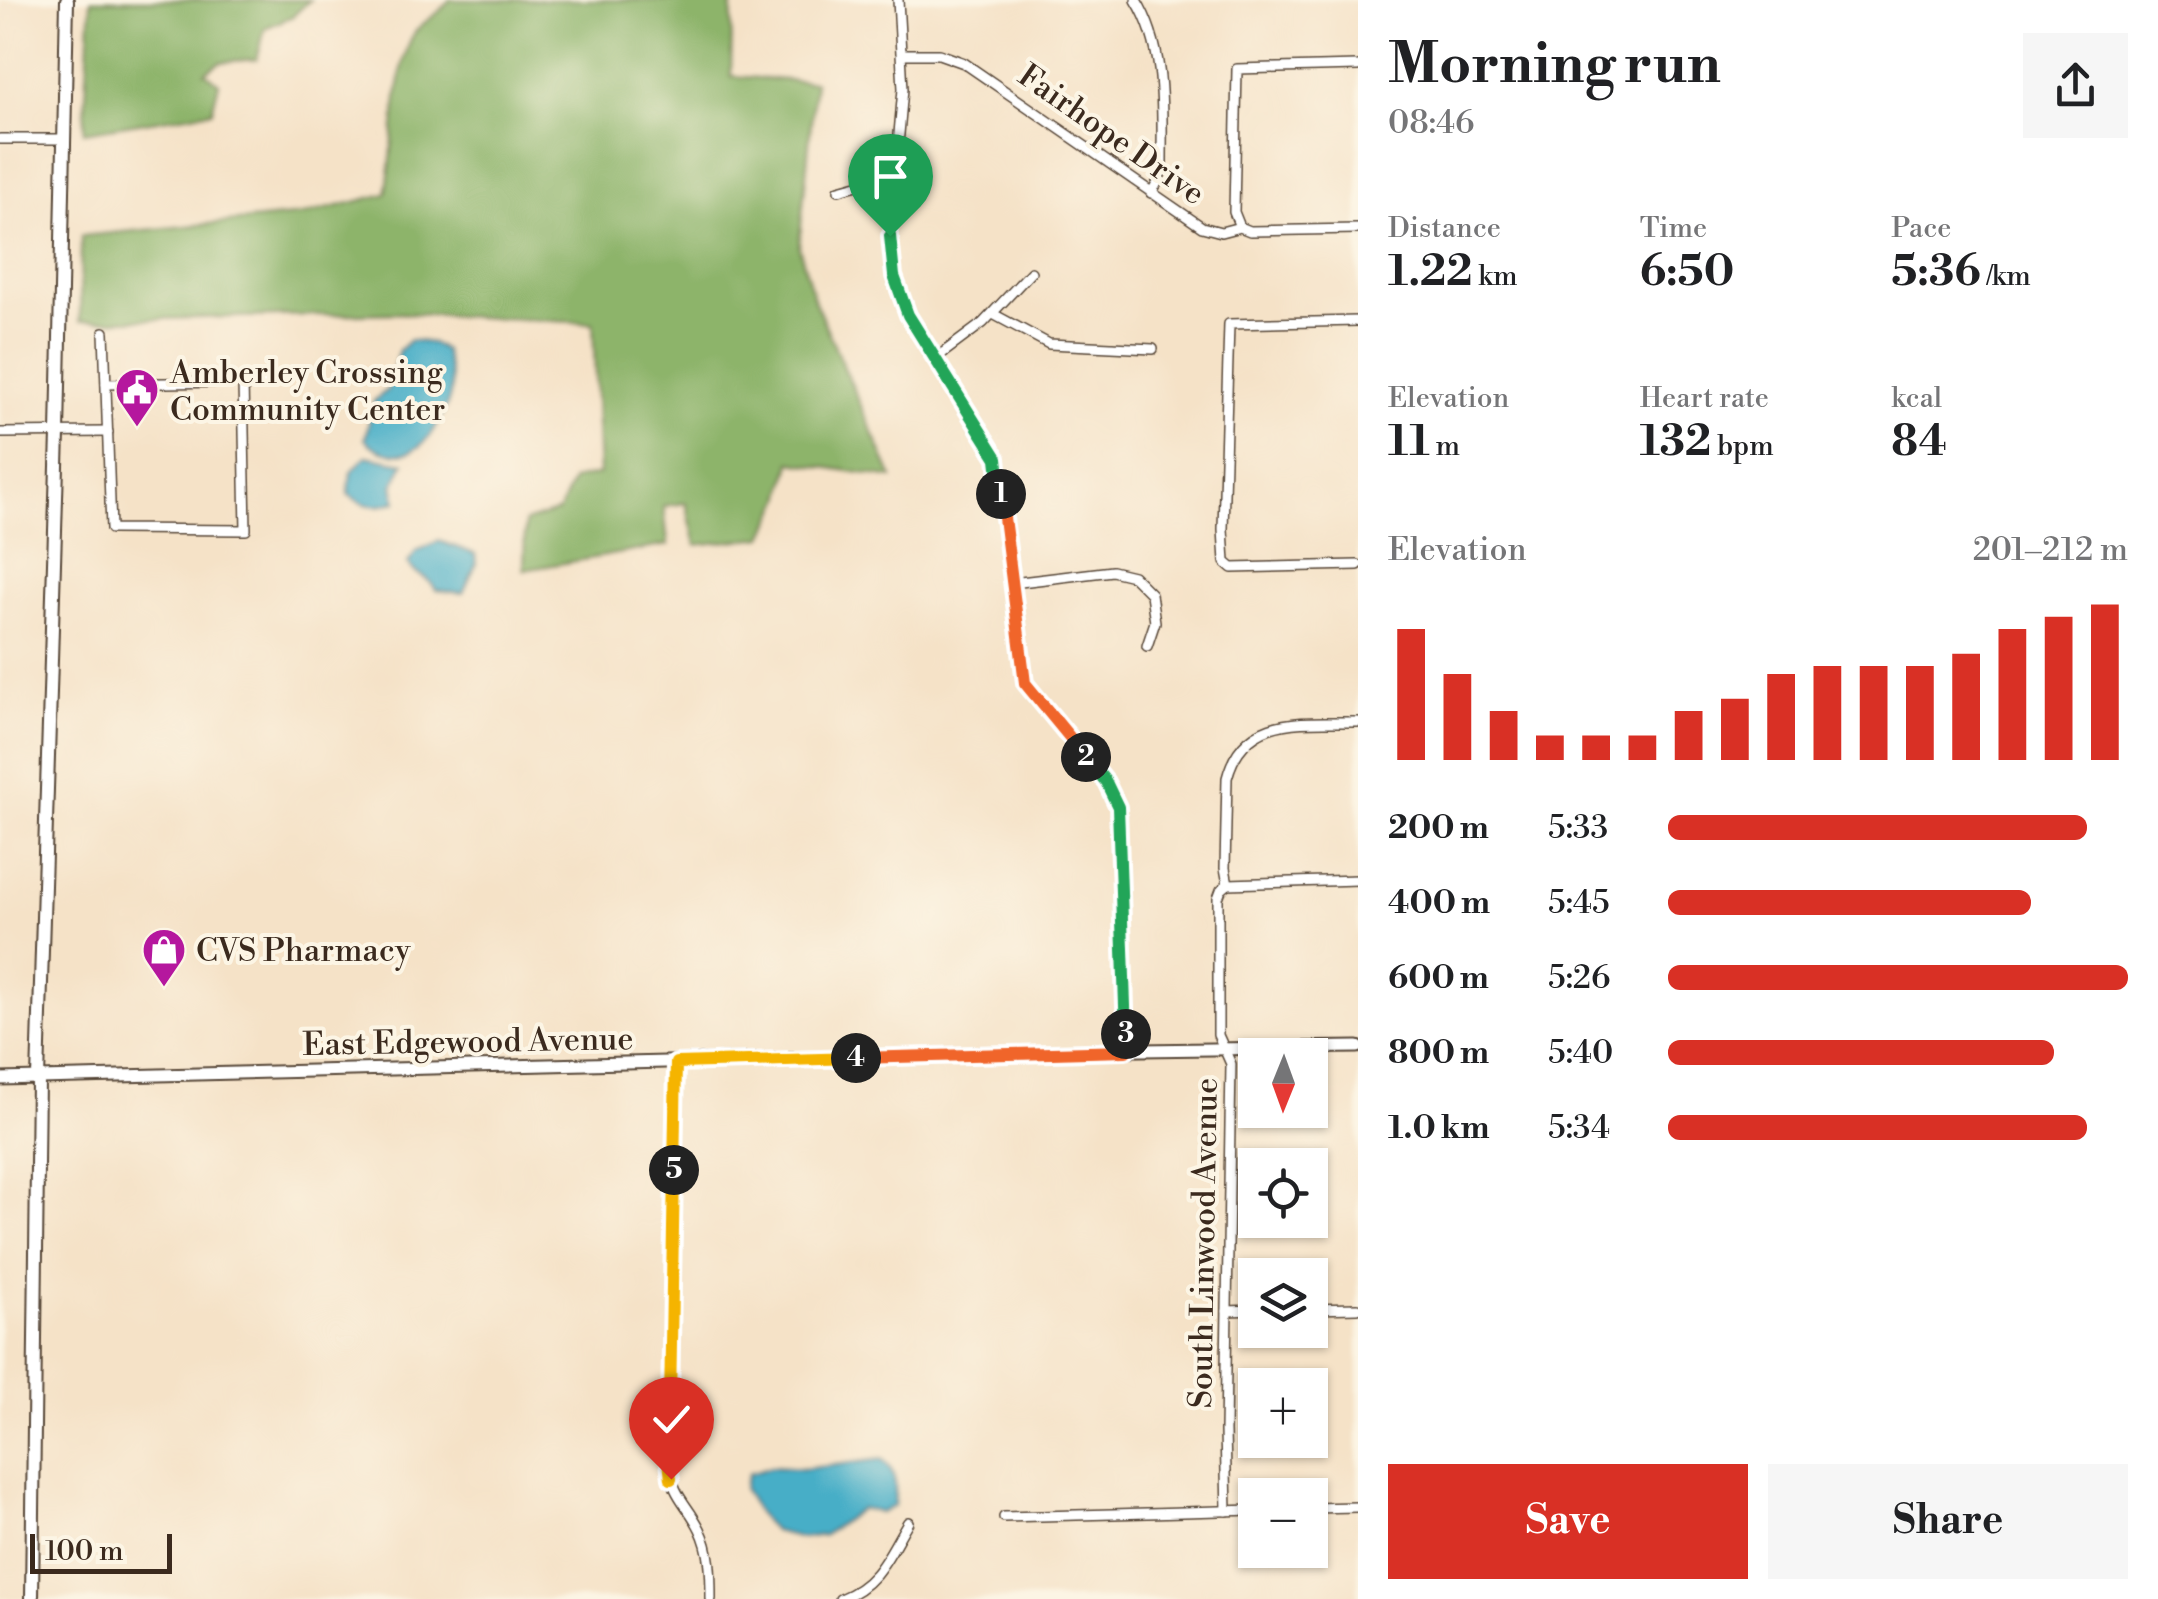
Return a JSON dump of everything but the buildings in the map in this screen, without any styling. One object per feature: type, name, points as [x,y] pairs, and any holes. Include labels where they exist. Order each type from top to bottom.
[{"type":"main road","points":[[32,1599],[38,1079],[67,0]]},
{"type":"main road","name":"East Edgewood Avenue","points":[[0,1079],[1358,1047]]},
{"type":"street","points":[[898,0],[903,88],[890,240],[894,276],[908,315],[997,458],[1025,683],[1106,782],[1118,807],[1126,1051]]},
{"type":"street","points":[[1136,0],[1150,23],[1159,58],[1162,160],[1160,176],[1151,193]]},
{"type":"street","name":"Fairhope Drive","points":[[902,54],[939,54],[964,63],[1208,229],[1221,232],[1240,227],[1250,231],[1358,228]]},
{"type":"street","points":[[1240,227],[1234,212],[1238,69],[1358,66]]},
{"type":"street","points":[[0,139],[64,139]]},
{"type":"street","points":[[839,190],[894,182]]},
{"type":"street","points":[[936,358],[976,330],[1031,272]]},
{"type":"street","points":[[993,314],[1049,344],[1154,349]]},
{"type":"street","points":[[1358,320],[1229,324],[1222,529],[1228,566],[1358,565]]},
{"type":"street","points":[[104,332],[112,529],[246,530],[243,382]]},
{"type":"street","points":[[106,384],[276,381]]},
{"type":"street","points":[[0,433],[108,432]]},
{"type":"street","points":[[1012,583],[1112,571],[1133,576],[1151,594],[1155,622],[1147,646]]},
{"type":"street","name":"South Linwood Avenue","points":[[1227,1510],[1231,1064],[1218,1035],[1218,898],[1228,884],[1226,787],[1240,748],[1263,730],[1278,724],[1358,722]]},
{"type":"street","points":[[1228,884],[1358,880]]},
{"type":"street","points":[[676,1063],[669,1470],[675,1492],[696,1521],[707,1546],[712,1599]]},
{"type":"street","points":[[1328,1309],[1358,1308]]},
{"type":"street","points":[[1227,1311],[1238,1311]]},
{"type":"street","points":[[1328,1508],[1358,1507]]},
{"type":"street","points":[[1004,1516],[1238,1510]]},
{"type":"street","points":[[840,1599],[869,1584],[908,1522]]},
{"type":"green space","points":[[91,0],[310,0],[293,16],[265,28],[257,59],[220,62],[205,72],[219,83],[212,111],[84,132]]},
{"type":"green space","points":[[449,0],[732,0],[731,76],[815,82],[799,247],[815,302],[893,478],[791,462],[782,499],[764,537],[696,545],[686,503],[664,506],[668,545],[524,570],[525,522],[559,511],[573,480],[599,474],[593,323],[395,313],[80,321],[81,236],[303,215],[386,194],[405,57],[414,33]]},
{"type":"water","points":[[410,340],[432,343],[444,350],[451,379],[450,396],[421,445],[409,452],[388,453],[365,439],[374,401],[388,389],[399,350]]},
{"type":"water","points":[[366,456],[404,463],[393,486],[397,501],[371,505],[348,494],[351,472]]},
{"type":"water","points":[[439,541],[475,554],[476,565],[463,593],[436,590],[408,563],[416,551]]},
{"type":"water","points":[[882,1459],[895,1480],[894,1506],[880,1513],[861,1508],[824,1535],[802,1538],[773,1531],[744,1489],[748,1474],[771,1467],[803,1469]]},
{"type":"place","name":"Amberley Crossing Community Center","points":[[137,428]]},
{"type":"place","name":"CVS Pharmacy","points":[[164,988]]},
{"type":"route","points":[[671,1479],[676,1063],[1126,1051],[1118,807],[1106,782],[1025,683],[997,458],[908,315],[894,276],[890,236]]}]
